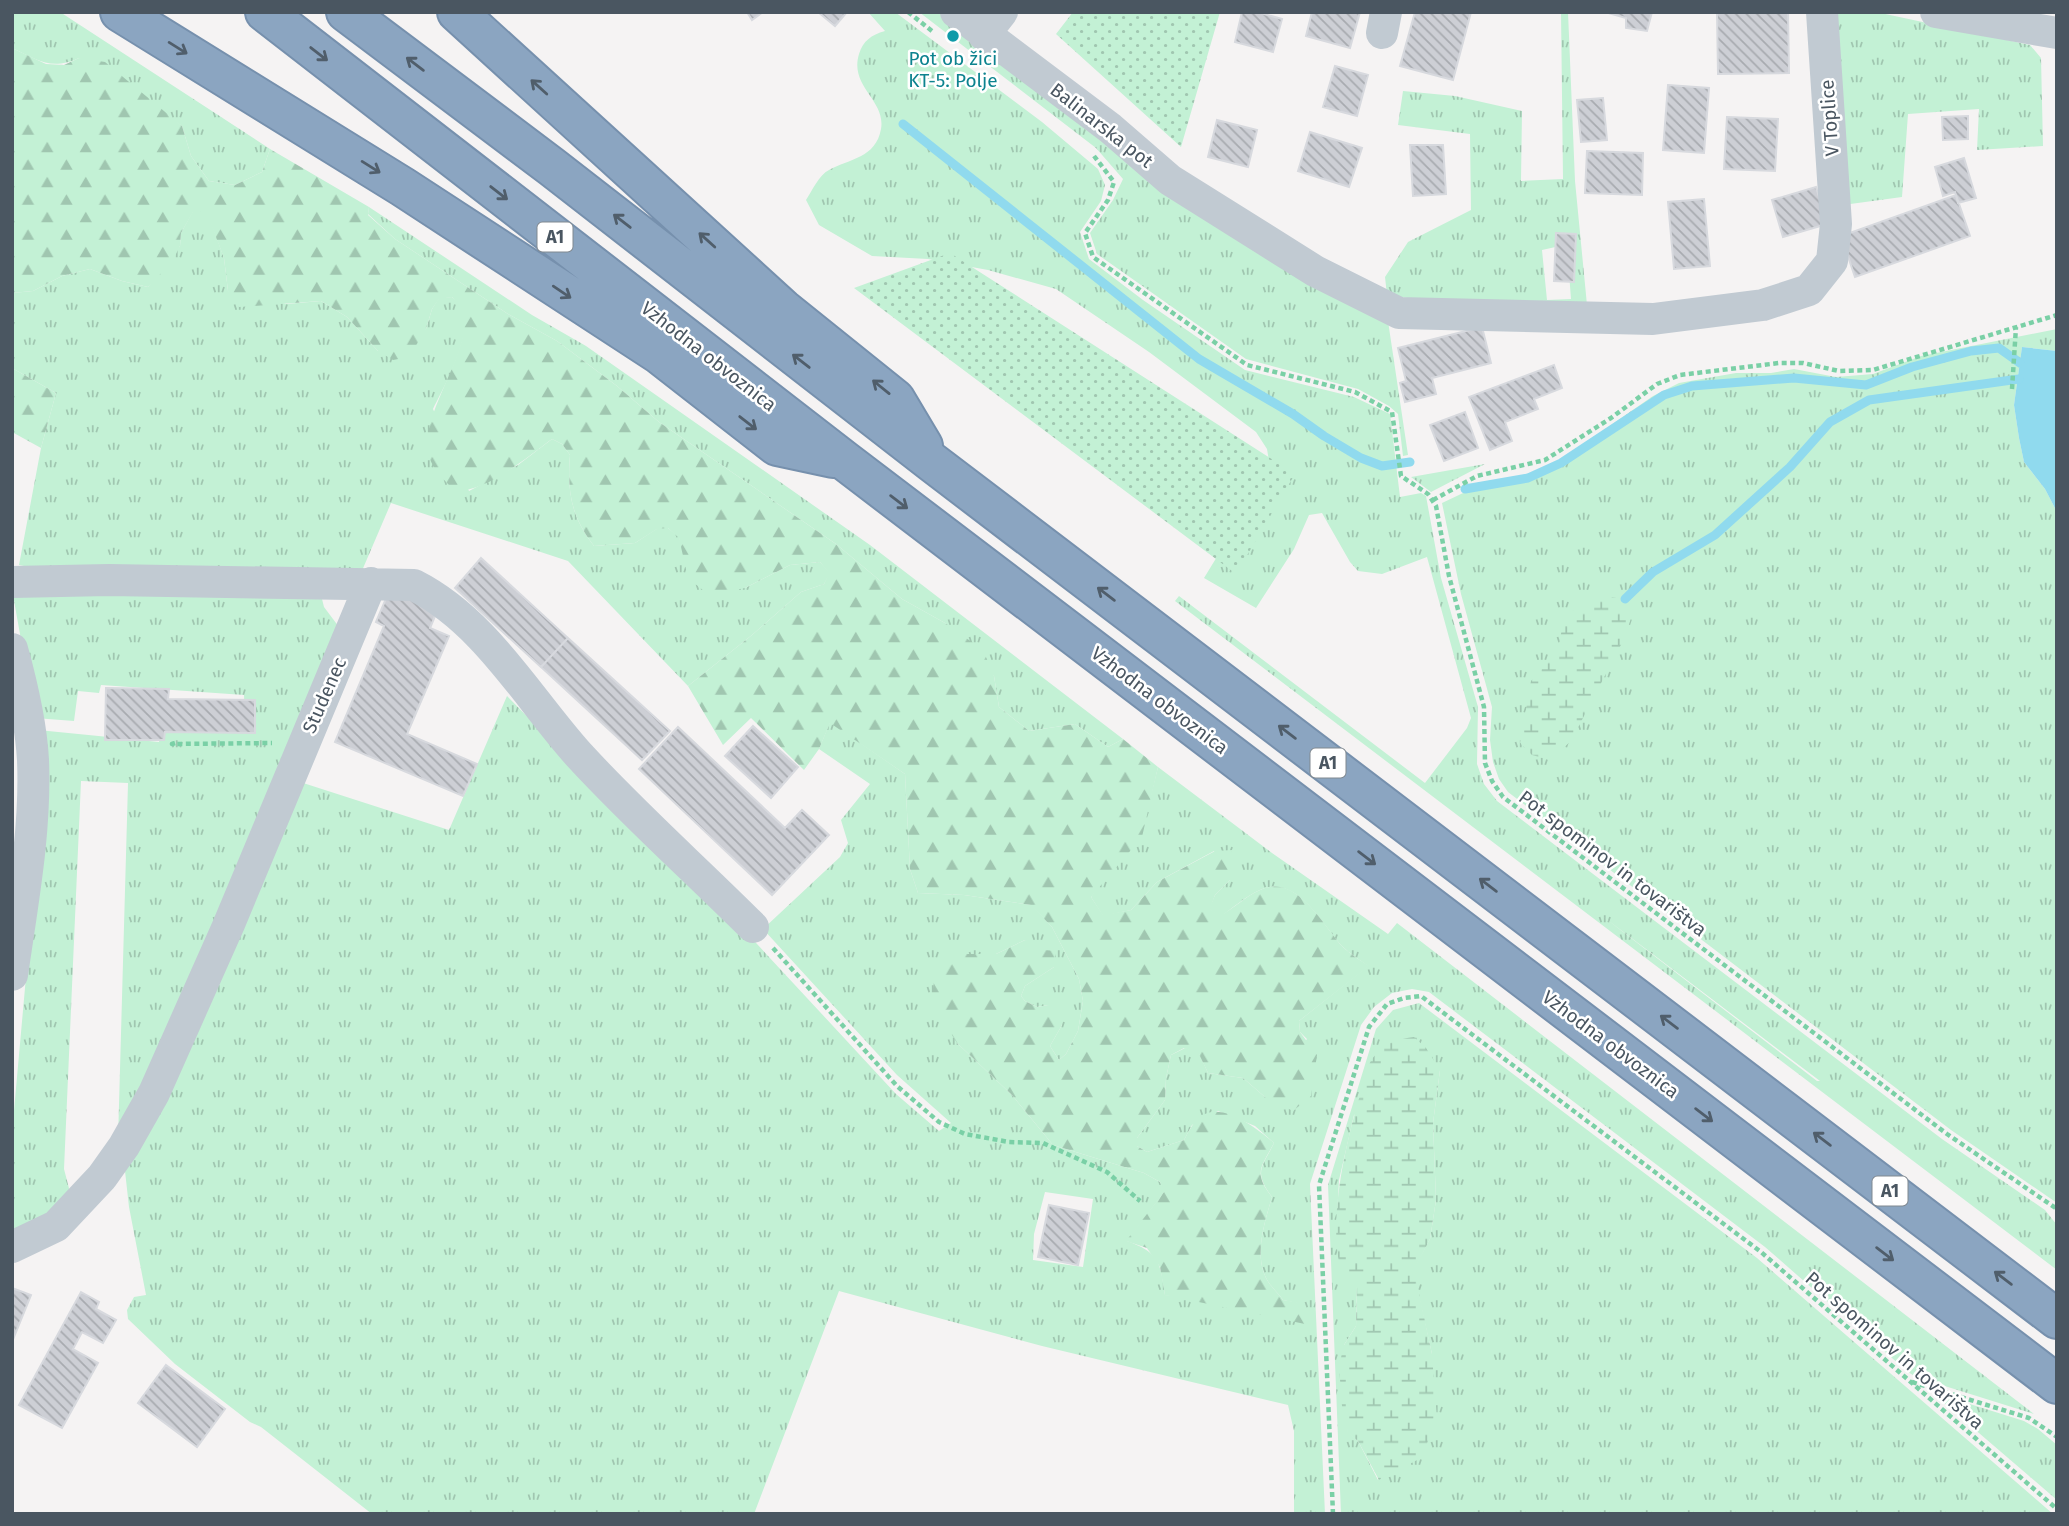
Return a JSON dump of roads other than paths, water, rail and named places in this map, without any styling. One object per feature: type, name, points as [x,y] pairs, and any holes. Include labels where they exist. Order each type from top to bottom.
[{"type":"highway","points":[[120,12],[402,187],[659,354],[777,446],[845,461]]},
{"type":"highway","name":"Vzhodna obvoznica","points":[[265,12],[845,461],[2057,1384]]},
{"type":"highway","name":"A1","points":[[346,12],[542,159],[933,463],[2057,1319]]},
{"type":"highway","points":[[457,12],[783,309],[895,399],[933,463]]},
{"type":"street","name":"V Toplice","points":[[1252,233],[1315,271],[1399,313],[1653,319],[1763,305],[1809,290],[1832,261],[1836,224],[1822,12]]},
{"type":"street","points":[[1936,12],[2057,33]]},
{"type":"street","name":"Balinarska pot","points":[[946,23],[993,23],[1170,180],[1252,233]]},
{"type":"street","points":[[12,582],[109,580],[414,585],[437,597],[469,623],[580,755],[753,927]]},
{"type":"street","name":"Studenec","points":[[12,1247],[56,1226],[102,1177],[155,1093],[371,583]]},
{"type":"street","points":[[12,649],[24,696],[33,759],[32,830],[12,975]]},
{"type":"water","points":[[2022,347],[2057,351],[2057,512],[2045,489],[2024,462],[2014,405]]},
{"type":"waterway","points":[[903,124],[1199,359],[1361,458],[1382,466],[1410,462]]},
{"type":"waterway","points":[[1465,489],[1528,478],[1561,463],[1664,395],[1692,386],[1794,378],[1866,385],[1912,367],[1971,351],[1999,348],[2020,363]]},
{"type":"waterway","points":[[1625,599],[1653,572],[1715,535],[1790,467],[1830,422],[1869,400],[2019,379]]},
{"type":"place","name":"Pot ob žici KT-5: Polje","points":[[953,36]]}]
